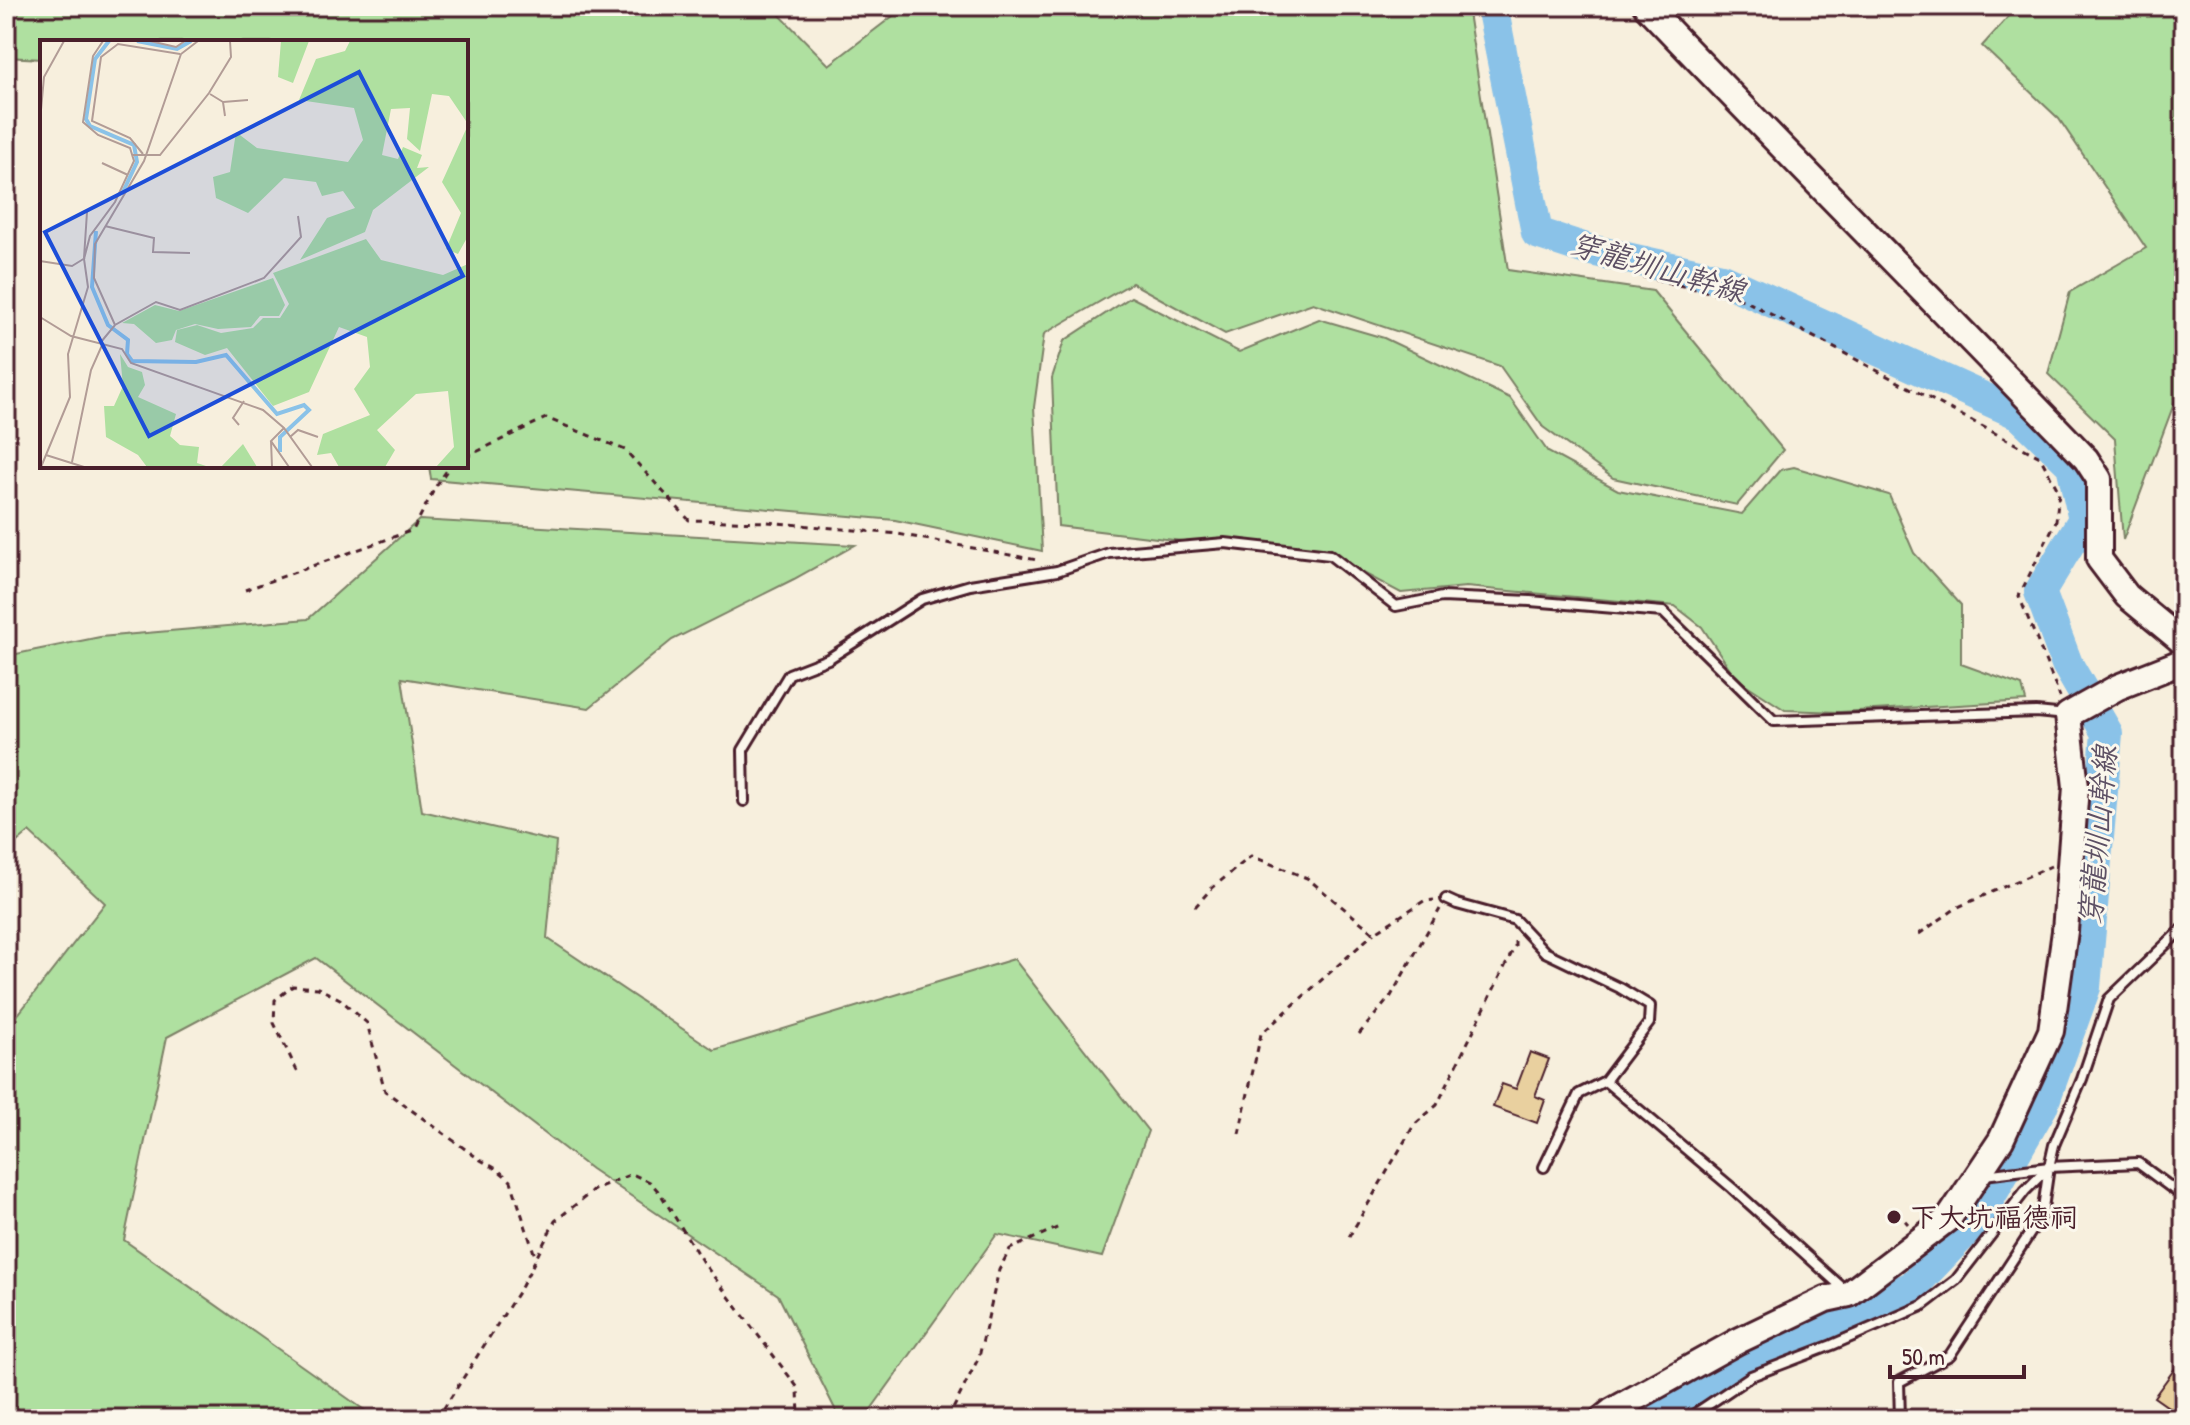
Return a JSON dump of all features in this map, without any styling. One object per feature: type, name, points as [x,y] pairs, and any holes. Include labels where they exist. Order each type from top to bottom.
[{"type":"street","points":[[1646,6],[2086,459],[2099,479],[2099,559],[2127,596],[2184,643]]},
{"type":"street","points":[[1602,1419],[1738,1341],[1826,1299],[1849,1294],[1949,1218],[2001,1140],[2051,1031],[2065,931],[2076,787],[2068,715],[2118,687],[2184,661]]},
{"type":"lane","points":[[744,801],[743,750],[789,674],[828,659],[922,599],[970,585],[1058,571],[1109,553],[1225,543],[1330,555],[1396,606],[1442,597],[1663,612],[1774,721],[2036,712],[2068,715]]},
{"type":"lane","points":[[1446,899],[1515,920],[1545,952],[1650,1006],[1649,1023],[1605,1081],[1579,1094],[1544,1167]]},
{"type":"lane","points":[[1900,1419],[1899,1382],[1950,1355],[2042,1215],[2054,1145],[2082,1079],[2109,999],[2184,927]]},
{"type":"lane","points":[[1605,1081],[1732,1188],[1849,1294]]},
{"type":"lane","points":[[1977,1176],[2049,1167],[2138,1163],[2184,1197]]},
{"type":"lane","points":[[1687,1419],[1751,1376],[1922,1306],[1956,1280],[2025,1191],[2049,1167]]},
{"type":"path","points":[[1643,277],[1744,300],[2040,457],[2059,492],[2056,521],[2019,596],[2068,715]]},
{"type":"path","points":[[468,456],[546,418],[625,450],[689,520],[767,522],[898,534],[1037,560],[1058,571]]},
{"type":"path","points":[[245,590],[413,530],[449,468]]},
{"type":"path","points":[[1195,907],[1211,889],[1251,856],[1307,878],[1374,933]]},
{"type":"path","points":[[1919,934],[1958,907],[2071,857]]},
{"type":"path","points":[[1239,1134],[1261,1034],[1374,933],[1424,901],[1446,899]]},
{"type":"path","points":[[1359,1034],[1391,996],[1446,899]]},
{"type":"path","points":[[1349,1237],[1414,1125],[1437,1105],[1515,946],[1515,920]]},
{"type":"path","points":[[297,1071],[274,1023],[275,1000],[293,986],[318,988],[340,999],[367,1023],[385,1091],[511,1181],[536,1260]]},
{"type":"path","points":[[437,1419],[522,1286],[555,1221],[595,1189],[632,1174],[650,1182],[660,1193],[702,1261],[798,1388],[799,1419]]},
{"type":"path","points":[[948,1419],[979,1357],[999,1270],[1010,1249],[1059,1227]]},
{"type":"green space","points":[[6,6],[771,6],[829,65],[906,6],[1467,6],[1508,270],[1653,291],[1783,450],[1737,505],[1613,478],[1543,427],[1500,366],[1313,303],[1225,334],[1132,283],[1044,334],[1034,407],[1042,551],[895,520],[431,479],[429,468],[468,468],[468,40],[40,40],[40,59],[6,57]]},
{"type":"green space","points":[[2018,6],[2184,6],[2184,377],[2123,540],[2115,439],[2048,374],[2070,292],[2146,248],[2059,119],[1982,46]]},
{"type":"green space","points":[[1131,297],[1239,352],[1319,319],[1384,338],[1510,398],[1548,452],[1618,490],[1742,514],[1780,470],[1794,467],[1889,495],[1914,553],[1961,605],[1961,664],[2022,686],[2026,701],[1840,712],[1785,710],[1736,678],[1702,627],[1675,606],[1466,587],[1401,593],[1339,560],[1058,526],[1052,378],[1064,341]]},
{"type":"green space","points":[[419,520],[855,545],[672,640],[589,708],[402,678],[422,811],[556,842],[547,938],[714,1050],[1014,959],[1148,1131],[1102,1257],[997,1234],[864,1419],[840,1419],[778,1295],[591,1169],[316,958],[167,1037],[124,1240],[377,1419],[6,1419],[6,1030],[105,903],[29,832],[6,851],[6,656],[100,637],[308,619]]},
{"type":"building","points":[[1530,1052],[1549,1059],[1535,1096],[1545,1100],[1537,1123],[1493,1107],[1502,1084],[1516,1089]]},
{"type":"building","points":[[2184,1356],[2184,1418],[2154,1397]]},
{"type":"waterway","name":"穿龍圳山幹線","points":[[1492,6],[1537,233],[1586,249],[1722,279],[2019,414],[2072,465],[2084,519],[2040,592],[2067,664],[2107,733],[2085,987],[2042,1106],[1977,1219],[1912,1287],[1745,1359],[1659,1419]]},
{"type":"place","name":"下大坑福德祠","points":[[1894,1217]]}]
